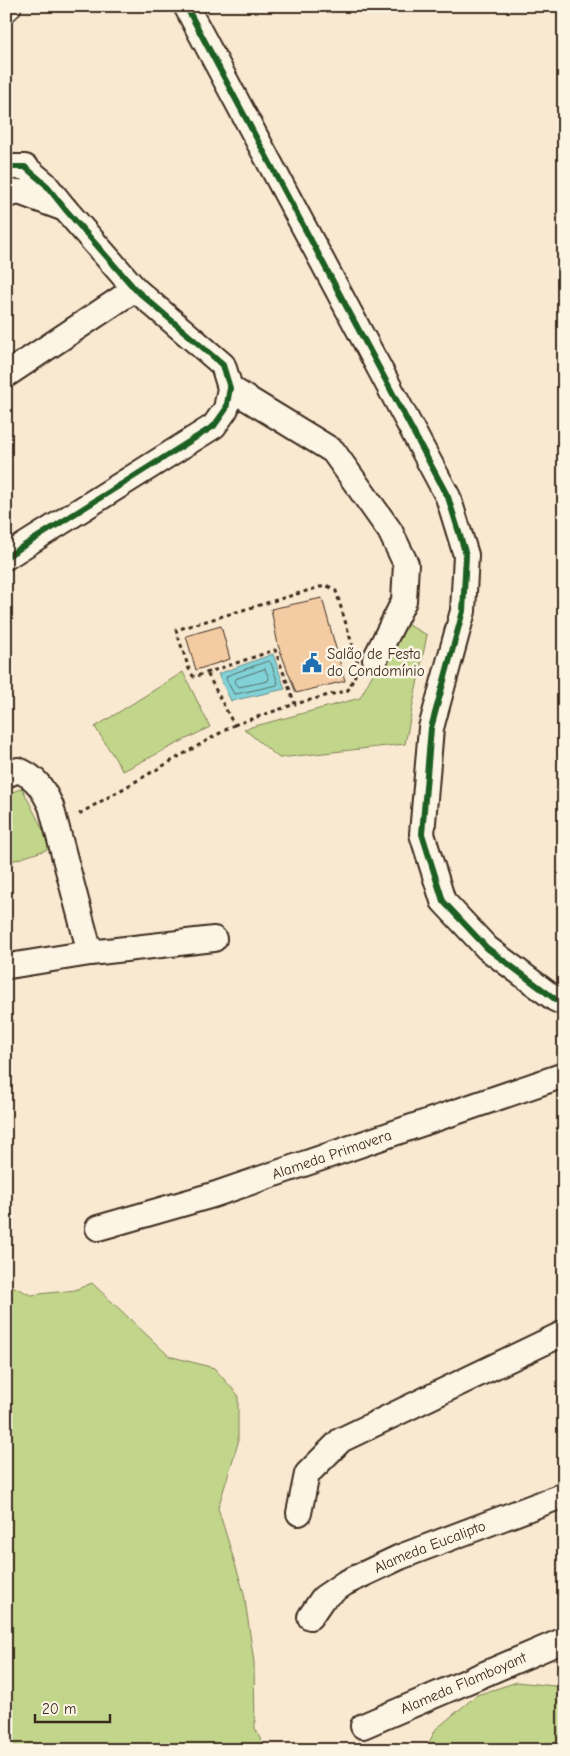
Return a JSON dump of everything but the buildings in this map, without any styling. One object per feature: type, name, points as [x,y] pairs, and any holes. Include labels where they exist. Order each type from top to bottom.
[{"type":"street","points":[[186,6],[448,497],[466,555],[463,611],[431,728],[422,834],[443,901],[487,948],[555,999],[564,1003]]},
{"type":"street","points":[[6,167],[25,167],[46,184],[65,209],[135,289],[223,365],[230,388],[226,409],[214,426],[6,557]]},
{"type":"street","points":[[6,195],[19,192],[65,209]]},
{"type":"street","points":[[6,375],[135,289]]},
{"type":"street","points":[[230,388],[333,451],[390,531],[406,564],[404,601],[375,659]]},
{"type":"street","points":[[6,775],[18,770],[29,774],[44,792],[51,806],[90,953]]},
{"type":"street","points":[[9,966],[90,953],[214,939]]},
{"type":"street","name":"Alameda Primavera","points":[[98,1228],[213,1195],[564,1075]]},
{"type":"street","points":[[299,1513],[307,1474],[340,1440],[564,1333]]},
{"type":"street","name":"Alameda Eucalipto","points":[[310,1617],[323,1598],[345,1583],[400,1557],[564,1495]]},
{"type":"street","name":"Alameda Flamboyant","points":[[363,1726],[564,1640]]},
{"type":"path","points":[[75,817],[234,725],[295,704],[348,690],[359,667],[336,591],[328,586],[176,630],[190,672],[194,677],[275,650],[295,704]]},
{"type":"path","points":[[207,674],[234,725]]},
{"type":"green space","points":[[401,621],[427,635],[405,744],[279,758],[244,729],[360,698]]},
{"type":"green space","points":[[183,672],[210,727],[123,771],[95,727]]},
{"type":"green space","points":[[22,788],[52,848],[6,863],[6,795]]},
{"type":"green space","points":[[6,1283],[31,1295],[75,1290],[92,1283],[169,1356],[214,1368],[238,1395],[238,1443],[218,1508],[244,1593],[254,1662],[255,1728],[266,1750],[6,1750]]},
{"type":"green space","points":[[517,1682],[564,1687],[564,1750],[422,1750],[427,1746],[436,1729],[477,1695]]},
{"type":"water","points":[[273,654],[285,689],[231,701],[218,674]]},
{"type":"cycle path","points":[[186,6],[448,497],[466,555],[463,611],[431,728],[422,834],[443,901],[487,948],[555,999],[564,1003]]},
{"type":"cycle path","points":[[6,167],[25,167],[45,184],[135,289],[223,365],[230,388],[226,409],[214,426],[6,557]]},
{"type":"place","name":"Salão de Festa do Condomínio","points":[[312,663]]}]
